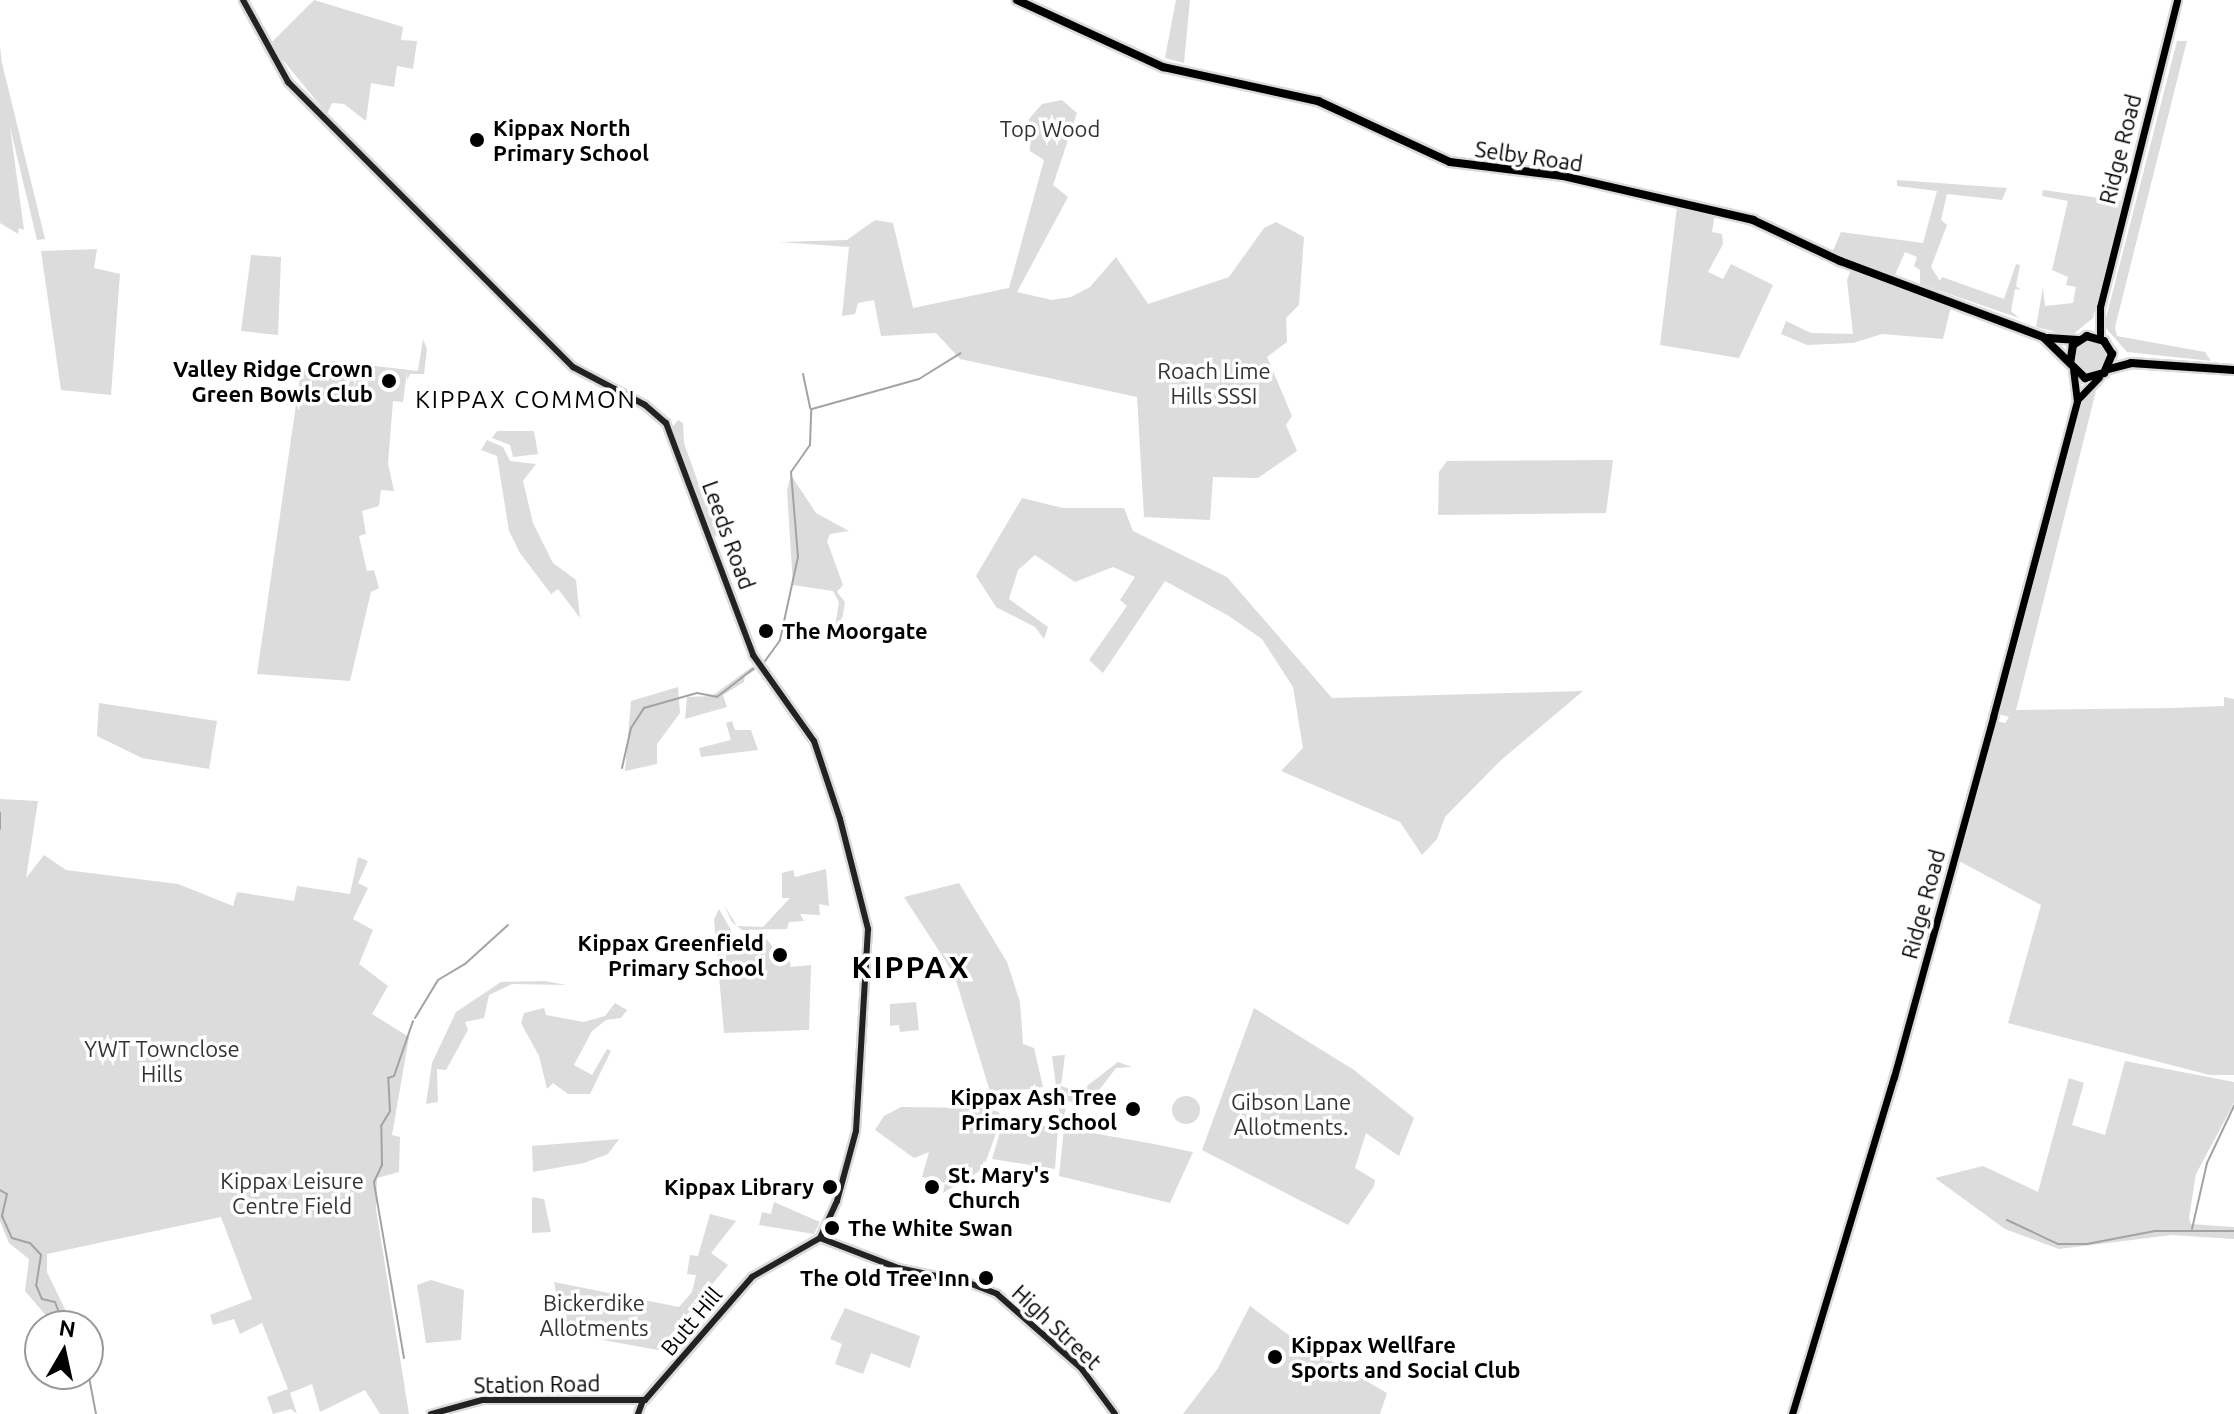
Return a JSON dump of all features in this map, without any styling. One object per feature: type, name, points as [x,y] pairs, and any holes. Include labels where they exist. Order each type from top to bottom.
[{"type":"highway","name":"Selby Road","points":[[1017,0],[1173,71],[1318,101],[1450,162],[1563,176],[1739,216],[1840,261],[2043,337],[2079,339]]},
{"type":"highway","name":"Selby Road","points":[[2043,337],[2072,366]]},
{"type":"highway","points":[[2139,363],[2110,349],[2100,339],[2079,339],[2072,366],[2085,378],[2099,377],[2108,369],[2139,363],[2234,370]]},
{"type":"highway","points":[[2108,369],[2110,349]]},
{"type":"main road","name":"Leeds Road","points":[[243,0],[272,61],[297,92],[573,367],[652,410],[671,431],[753,655],[814,741],[866,917],[869,972],[858,1121],[824,1237]]},
{"type":"main road","name":"Ridge Road","points":[[2100,339],[2100,307],[2177,0]]},
{"type":"main road","name":"Ridge Road","points":[[2079,339],[2100,307]]},
{"type":"main road","name":"Ridge Road","points":[[1792,1414],[1894,1077],[2077,401],[2072,366]]},
{"type":"main road","name":"Ridge Road","points":[[2077,401],[2099,377]]},
{"type":"main road","name":"Butt Hill","points":[[644,1400],[765,1267],[824,1237]]},
{"type":"main road","name":"High Street","points":[[824,1237],[898,1268],[969,1283],[997,1294],[1081,1368],[1115,1414]]},
{"type":"main road","name":"Station Road","points":[[431,1414],[482,1400],[644,1400]]},
{"type":"main road","points":[[638,1414],[644,1400]]},
{"type":"green space","points":[[314,0],[403,27],[401,40],[417,41],[413,69],[397,66],[394,87],[371,83],[366,121],[344,104],[332,103],[327,114],[270,44]]},
{"type":"green space","points":[[1176,0],[1190,0],[1184,63],[1165,58]]},
{"type":"green space","points":[[2177,41],[2187,41],[2115,327],[2117,336],[2205,352],[2211,361],[2127,352],[2104,326]]},
{"type":"green space","points":[[0,46],[45,239],[37,240],[10,127],[24,230],[19,228],[18,234],[0,223]]},
{"type":"green space","points":[[1062,100],[1077,113],[1053,185],[1068,197],[1017,292],[1052,300],[1071,297],[1090,287],[1116,257],[1148,304],[1229,277],[1264,228],[1276,222],[1304,237],[1299,305],[1286,318],[1287,342],[1267,357],[1292,416],[1286,425],[1297,451],[1258,478],[1213,477],[1210,520],[1144,517],[1137,397],[960,359],[936,333],[881,336],[874,300],[858,303],[855,314],[842,316],[849,247],[779,242],[847,240],[875,220],[893,223],[913,308],[1009,288],[1044,160],[1030,151],[1029,119],[1042,104]]},
{"type":"green space","points":[[1897,180],[2007,188],[2002,200],[1947,194],[1941,220],[1947,225],[1931,267],[1940,281],[1942,277],[2004,299],[2016,264],[2020,265],[2016,286],[2021,290],[2015,289],[2011,311],[2019,318],[1920,284],[1920,270],[1914,266],[1917,257],[1905,252],[1895,275],[1832,253],[1841,232],[1923,243],[1937,191],[1897,186]]},
{"type":"green space","points":[[2043,190],[2121,201],[2093,318],[2071,336],[2036,327],[2043,287],[2045,306],[2073,303],[2076,287],[2066,285],[2068,277],[2052,270],[2068,201],[2042,196]]},
{"type":"green space","points":[[1677,207],[1715,213],[1712,232],[1722,234],[1723,244],[1708,272],[1723,279],[1731,264],[1773,285],[1739,358],[1660,345]]},
{"type":"green space","points":[[97,249],[94,268],[120,274],[111,395],[61,390],[41,251]]},
{"type":"green space","points":[[251,255],[281,257],[278,335],[241,331]]},
{"type":"green space","points":[[1851,270],[1952,303],[1943,339],[1882,334],[1853,343],[1807,345],[1781,334],[1786,321],[1811,333],[1853,334],[1847,280]]},
{"type":"green space","points":[[423,339],[427,349],[424,374],[410,374],[407,380],[407,371],[403,402],[393,401],[388,463],[394,491],[381,490],[379,506],[362,511],[366,534],[359,536],[367,571],[374,570],[379,588],[371,592],[350,681],[257,674],[301,370],[326,371],[332,361],[418,371]]},
{"type":"green space","points":[[2091,340],[2103,345],[2108,357],[2103,369],[2091,374],[2079,369],[2074,357],[2079,345]]},
{"type":"green space","points":[[2096,391],[2016,710],[2224,706],[2224,697],[2234,699],[2234,1075],[2210,1075],[2008,1023],[2041,905],[1959,861],[1997,721],[2005,723],[2009,717],[1999,714],[2084,398]]},
{"type":"green space","points":[[678,420],[683,423],[684,443],[705,502],[724,529],[723,537],[713,536],[672,428]]},
{"type":"green space","points":[[497,431],[534,431],[538,454],[513,457],[510,445],[492,438]]},
{"type":"green space","points":[[487,440],[503,447],[510,461],[536,464],[523,481],[533,523],[553,563],[576,580],[580,618],[558,589],[551,594],[520,553],[509,531],[497,456],[481,450]]},
{"type":"green space","points":[[1613,460],[1606,513],[1438,515],[1439,472],[1447,461]]},
{"type":"green space","points":[[791,475],[816,513],[849,531],[830,534],[827,541],[843,585],[837,592],[845,602],[840,634],[834,634],[839,602],[833,591],[793,585],[787,490]]},
{"type":"green space","points":[[1022,498],[1063,508],[1124,508],[1133,531],[1227,577],[1332,698],[1583,691],[1500,761],[1445,817],[1437,839],[1422,855],[1400,822],[1281,771],[1303,748],[1293,687],[1262,639],[1229,616],[1165,581],[1103,673],[1089,660],[1127,606],[1120,600],[1135,577],[1113,567],[1075,582],[1035,555],[1018,570],[1009,599],[1048,627],[1044,639],[1035,627],[996,607],[976,576]]},
{"type":"green space","points":[[753,666],[756,670],[745,676],[744,682],[723,695],[727,707],[685,719],[687,697],[712,696]]},
{"type":"green space","points":[[678,687],[680,713],[657,744],[657,764],[625,771],[631,701]]},
{"type":"green space","points":[[99,703],[217,721],[209,769],[142,758],[97,736]]},
{"type":"green space","points":[[732,721],[735,730],[751,730],[758,750],[701,757],[699,748],[731,740],[726,723]]},
{"type":"green space","name":"YWT Townclose Hills","points":[[0,799],[38,801],[26,878],[44,855],[66,870],[178,884],[233,906],[237,892],[294,901],[297,886],[350,894],[358,857],[368,861],[358,883],[368,888],[353,919],[373,930],[359,964],[388,986],[372,1014],[409,1037],[392,1135],[400,1137],[399,1172],[377,1178],[376,1209],[409,1414],[380,1414],[365,1390],[320,1412],[312,1384],[290,1393],[297,1414],[291,1409],[273,1414],[267,1397],[288,1389],[262,1323],[240,1334],[234,1319],[213,1325],[210,1315],[252,1299],[221,1217],[47,1254],[47,1272],[65,1310],[41,1310],[25,1291],[29,1259],[9,1243],[0,1221]]},
{"type":"green space","points":[[826,869],[829,906],[819,904],[820,915],[800,914],[804,921],[789,922],[787,929],[742,930],[737,926],[763,927],[790,898],[782,898],[782,873],[793,870],[795,877]]},
{"type":"green space","points":[[959,883],[1007,962],[1020,1002],[1023,1044],[1034,1048],[1043,1087],[991,1095],[954,974],[904,897]]},
{"type":"green space","name":"Kippax Greenfield Primary School","points":[[719,909],[735,937],[765,937],[778,954],[782,951],[789,958],[791,967],[811,965],[809,1030],[724,1033],[714,919]]},
{"type":"green space","points":[[545,981],[566,985],[512,984],[489,995],[484,1018],[465,1022],[468,1030],[446,1070],[437,1069],[438,1102],[426,1104],[432,1063],[456,1012],[501,982]]},
{"type":"green space","points":[[916,1002],[919,1030],[900,1032],[899,1025],[890,1026],[890,1004]]},
{"type":"green space","points":[[615,1003],[627,1010],[621,1018],[606,1020],[592,1031],[574,1065],[592,1075],[607,1049],[611,1051],[590,1094],[568,1094],[553,1083],[547,1089],[539,1056],[521,1023],[524,1013],[544,1008],[546,1015],[584,1022],[605,1016]]},
{"type":"green space","name":"Gibson Lane Allotments.","points":[[1254,1008],[1354,1070],[1414,1118],[1399,1156],[1366,1133],[1355,1168],[1375,1180],[1374,1186],[1348,1225],[1202,1150]]},
{"type":"green space","points":[[1065,1055],[1061,1086],[1079,1092],[1118,1062],[1132,1067],[1116,1068],[1087,1106],[1068,1101],[1064,1115],[1073,1117],[1075,1127],[1061,1124],[1052,1056]]},
{"type":"green space","points":[[2125,1061],[2234,1082],[2234,1103],[2196,1174],[2189,1218],[2191,1224],[2234,1227],[2234,1239],[2172,1235],[2059,1249],[2005,1229],[1935,1178],[1983,1166],[2038,1192],[2069,1078],[2084,1083],[2072,1125],[2105,1135]]},
{"type":"green space","points":[[1186,1096],[1196,1100],[1200,1110],[1196,1120],[1186,1124],[1176,1120],[1172,1110],[1176,1100]]},
{"type":"green space","points":[[901,1107],[984,1108],[999,1112],[1001,1120],[983,1169],[943,1193],[945,1183],[922,1177],[929,1152],[914,1158],[875,1130],[884,1116]]},
{"type":"green space","points":[[1003,1122],[1058,1127],[1055,1169],[992,1159]]},
{"type":"green space","points":[[1064,1128],[1193,1152],[1170,1203],[1059,1176]]},
{"type":"green space","points":[[619,1139],[608,1154],[584,1163],[533,1172],[532,1146]]},
{"type":"green space","points":[[532,1197],[544,1199],[551,1232],[532,1233]]},
{"type":"green space","points":[[774,1202],[820,1222],[814,1234],[759,1225],[762,1212],[771,1214]]},
{"type":"green space","name":"Bickerdike Allotments","points":[[710,1214],[736,1221],[711,1253],[728,1265],[658,1350],[564,1333],[554,1282],[679,1307],[692,1292],[696,1275],[687,1274],[690,1255],[698,1256]]},
{"type":"green space","points":[[431,1280],[464,1290],[461,1340],[426,1343],[417,1285]]},
{"type":"green space","name":"Kippax Wellfare Sports and Social Club","points":[[1250,1306],[1294,1339],[1387,1393],[1380,1414],[1183,1414],[1218,1368]]},
{"type":"green space","points":[[845,1308],[920,1336],[910,1368],[871,1353],[863,1374],[835,1364],[842,1344],[830,1339]]},
{"type":"waterway","points":[[812,409],[919,379],[961,353]]},
{"type":"waterway","points":[[803,374],[810,408]]},
{"type":"waterway","points":[[765,661],[780,640],[798,557],[791,472],[810,445],[811,409]]},
{"type":"waterway","points":[[622,768],[631,728],[644,708],[697,693],[717,697],[753,669]]},
{"type":"waterway","points":[[0,813],[0,829]]},
{"type":"waterway","points":[[415,1018],[438,980],[465,964],[508,925]]},
{"type":"waterway","points":[[404,1358],[374,1182],[382,1165],[381,1126],[390,1111],[388,1078],[394,1076],[413,1021]]},
{"type":"waterway","points":[[2192,1229],[2207,1163],[2234,1106]]},
{"type":"waterway","points":[[0,1190],[7,1194],[2,1216],[12,1238],[30,1243],[41,1255],[36,1285],[42,1299],[55,1302],[58,1310]]},
{"type":"waterway","points":[[2007,1220],[2058,1244],[2087,1244],[2155,1231],[2234,1231]]},
{"type":"waterway","points":[[91,1390],[96,1414]]},
{"type":"place","name":"Kippax North Primary School","points":[[477,140]]},
{"type":"place","name":"Valley Ridge Crown Green Bowls Club","points":[[389,381]]},
{"type":"place","name":"The Moorgate","points":[[766,631]]},
{"type":"place","name":"Kippax Greenfield Primary School","points":[[780,955]]},
{"type":"place","name":"Kippax Ash Tree Primary School","points":[[1133,1109]]},
{"type":"place","name":"Kippax Library","points":[[830,1187]]},
{"type":"place","name":"St. Mary's Church","points":[[932,1187]]},
{"type":"place","name":"The White Swan","points":[[832,1228]]},
{"type":"place","name":"The Old Tree Inn","points":[[986,1278]]},
{"type":"place","name":"Kippax Wellfare Sports and Social Club","points":[[1275,1357]]},
{"type":"district","name":"KIPPAX COMMON","points":[[526,400]]},
{"type":"district","name":"KIPPAX","points":[[911,967]]},
{"type":"park label","name":"Top Wood","points":[[1050,129]]},
{"type":"park label","name":"Roach Lime Hills SSSI","points":[[1214,382]]},
{"type":"park label","name":"Kippax Leisure Centre Field","points":[[292,1192]]}]
